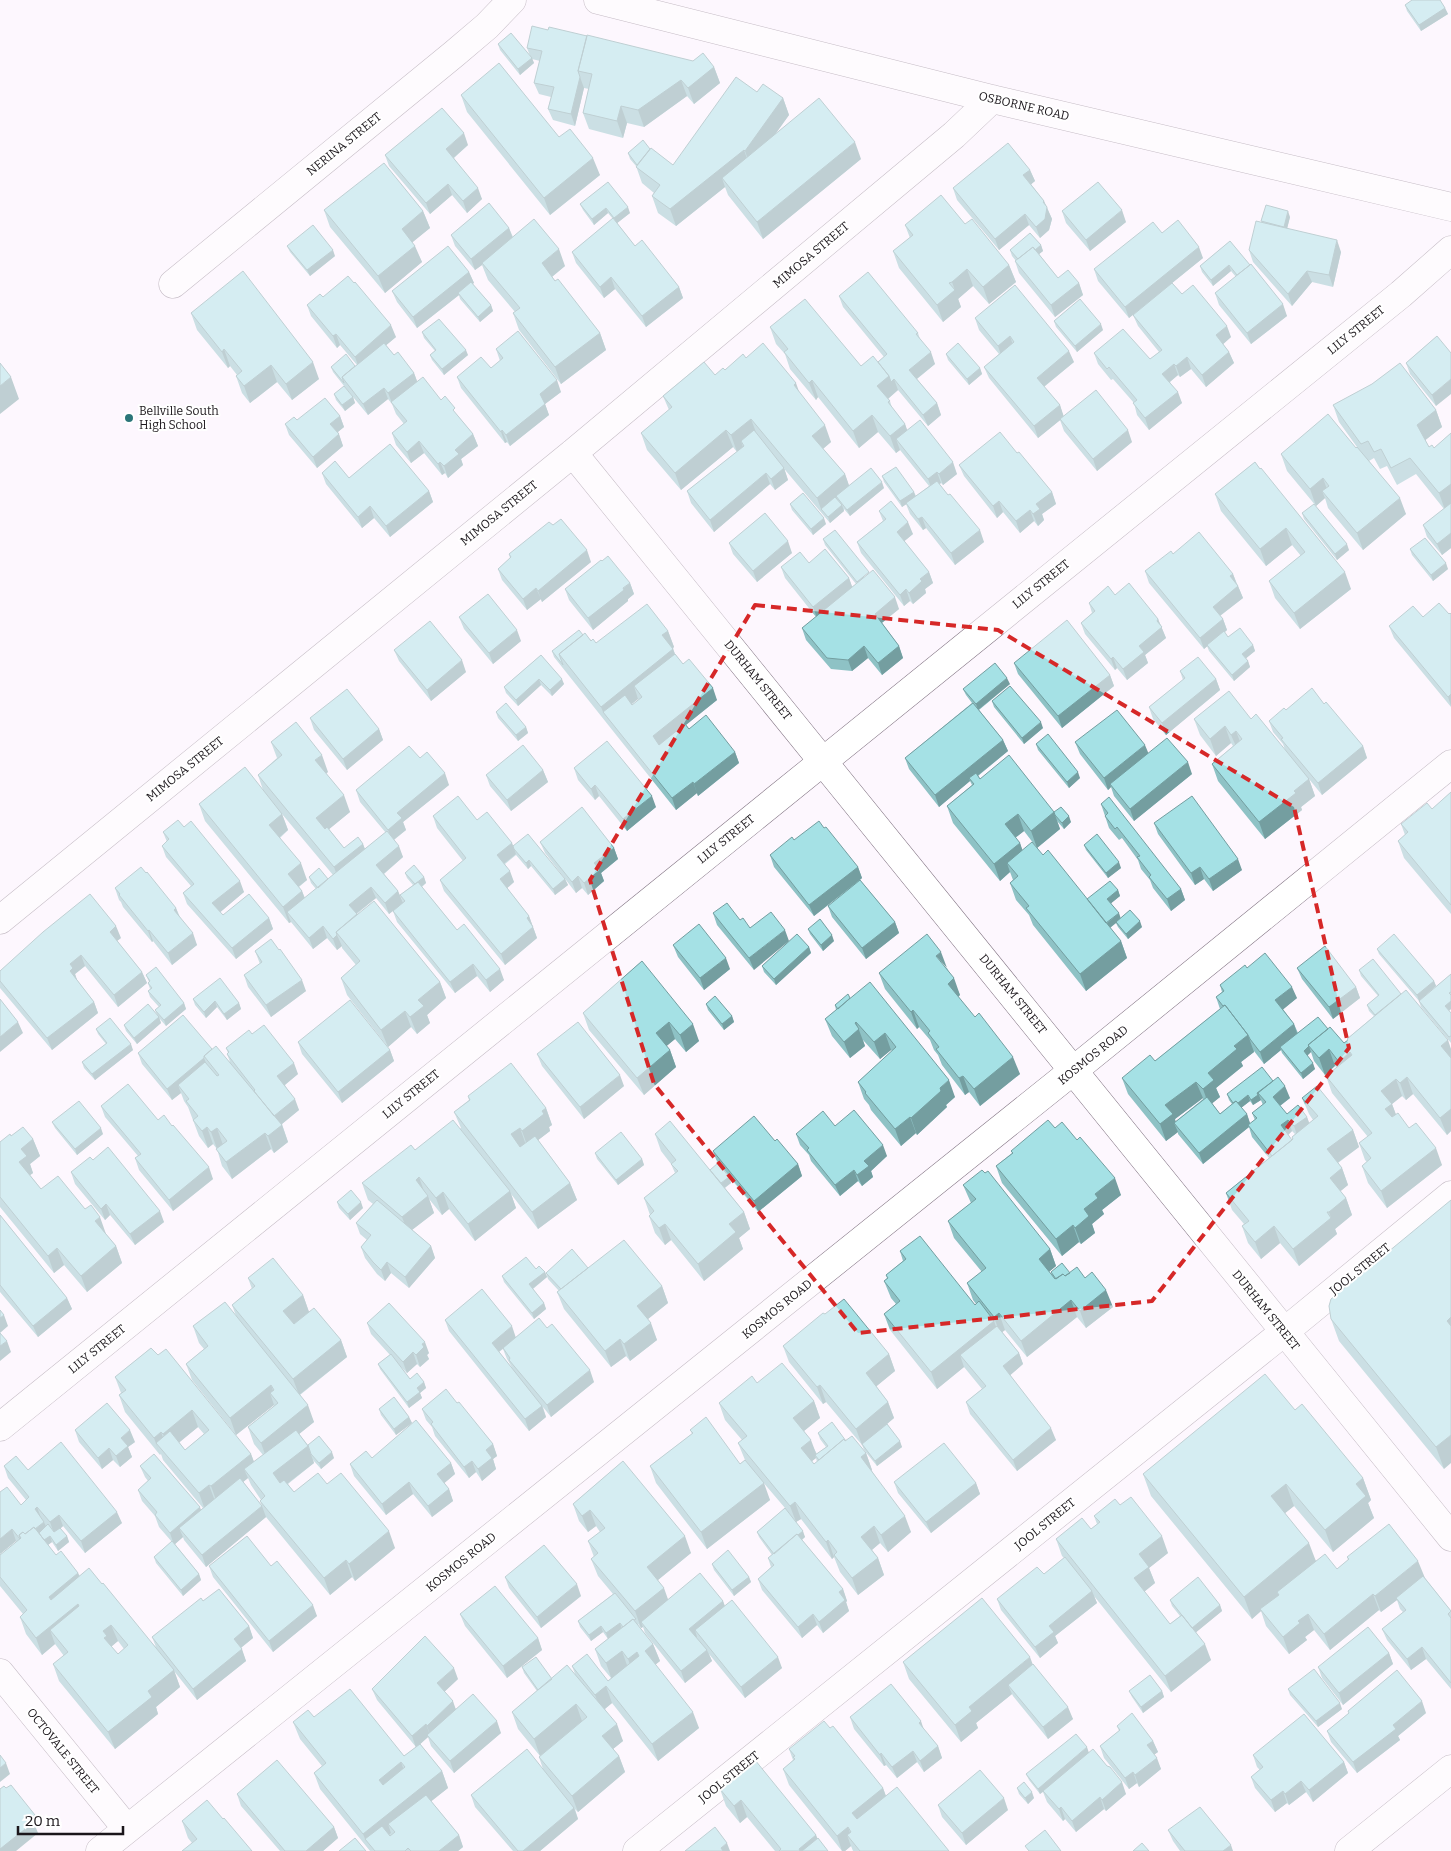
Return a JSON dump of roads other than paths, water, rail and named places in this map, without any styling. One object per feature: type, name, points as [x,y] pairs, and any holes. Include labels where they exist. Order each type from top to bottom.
[{"type":"street","name":"NERINA STREET","points":[[173,284],[454,54],[512,0]]},
{"type":"street","name":"OSBORNE ROAD","points":[[598,0],[992,99],[1451,207]]},
{"type":"street","name":"MIMOSA STREET","points":[[0,920],[574,453],[954,136],[992,99]]},
{"type":"street","name":"LILY STREET","points":[[0,1427],[1393,300],[1451,250]]},
{"type":"street","name":"DURHAM STREET","points":[[574,453],[1451,1536]]},
{"type":"street","name":"KOSMOS ROAD","points":[[100,1851],[1074,1070],[1451,764]]},
{"type":"street","name":"JOOL STREET","points":[[637,1851],[1284,1332],[1451,1195]]},
{"type":"street","name":"OCTOVALE STREET","points":[[0,1673],[127,1829]]},
{"type":"street","points":[[1349,1851],[1451,1770]]},
{"type":"place","name":"Bellville South High School","points":[[129,418]]}]
